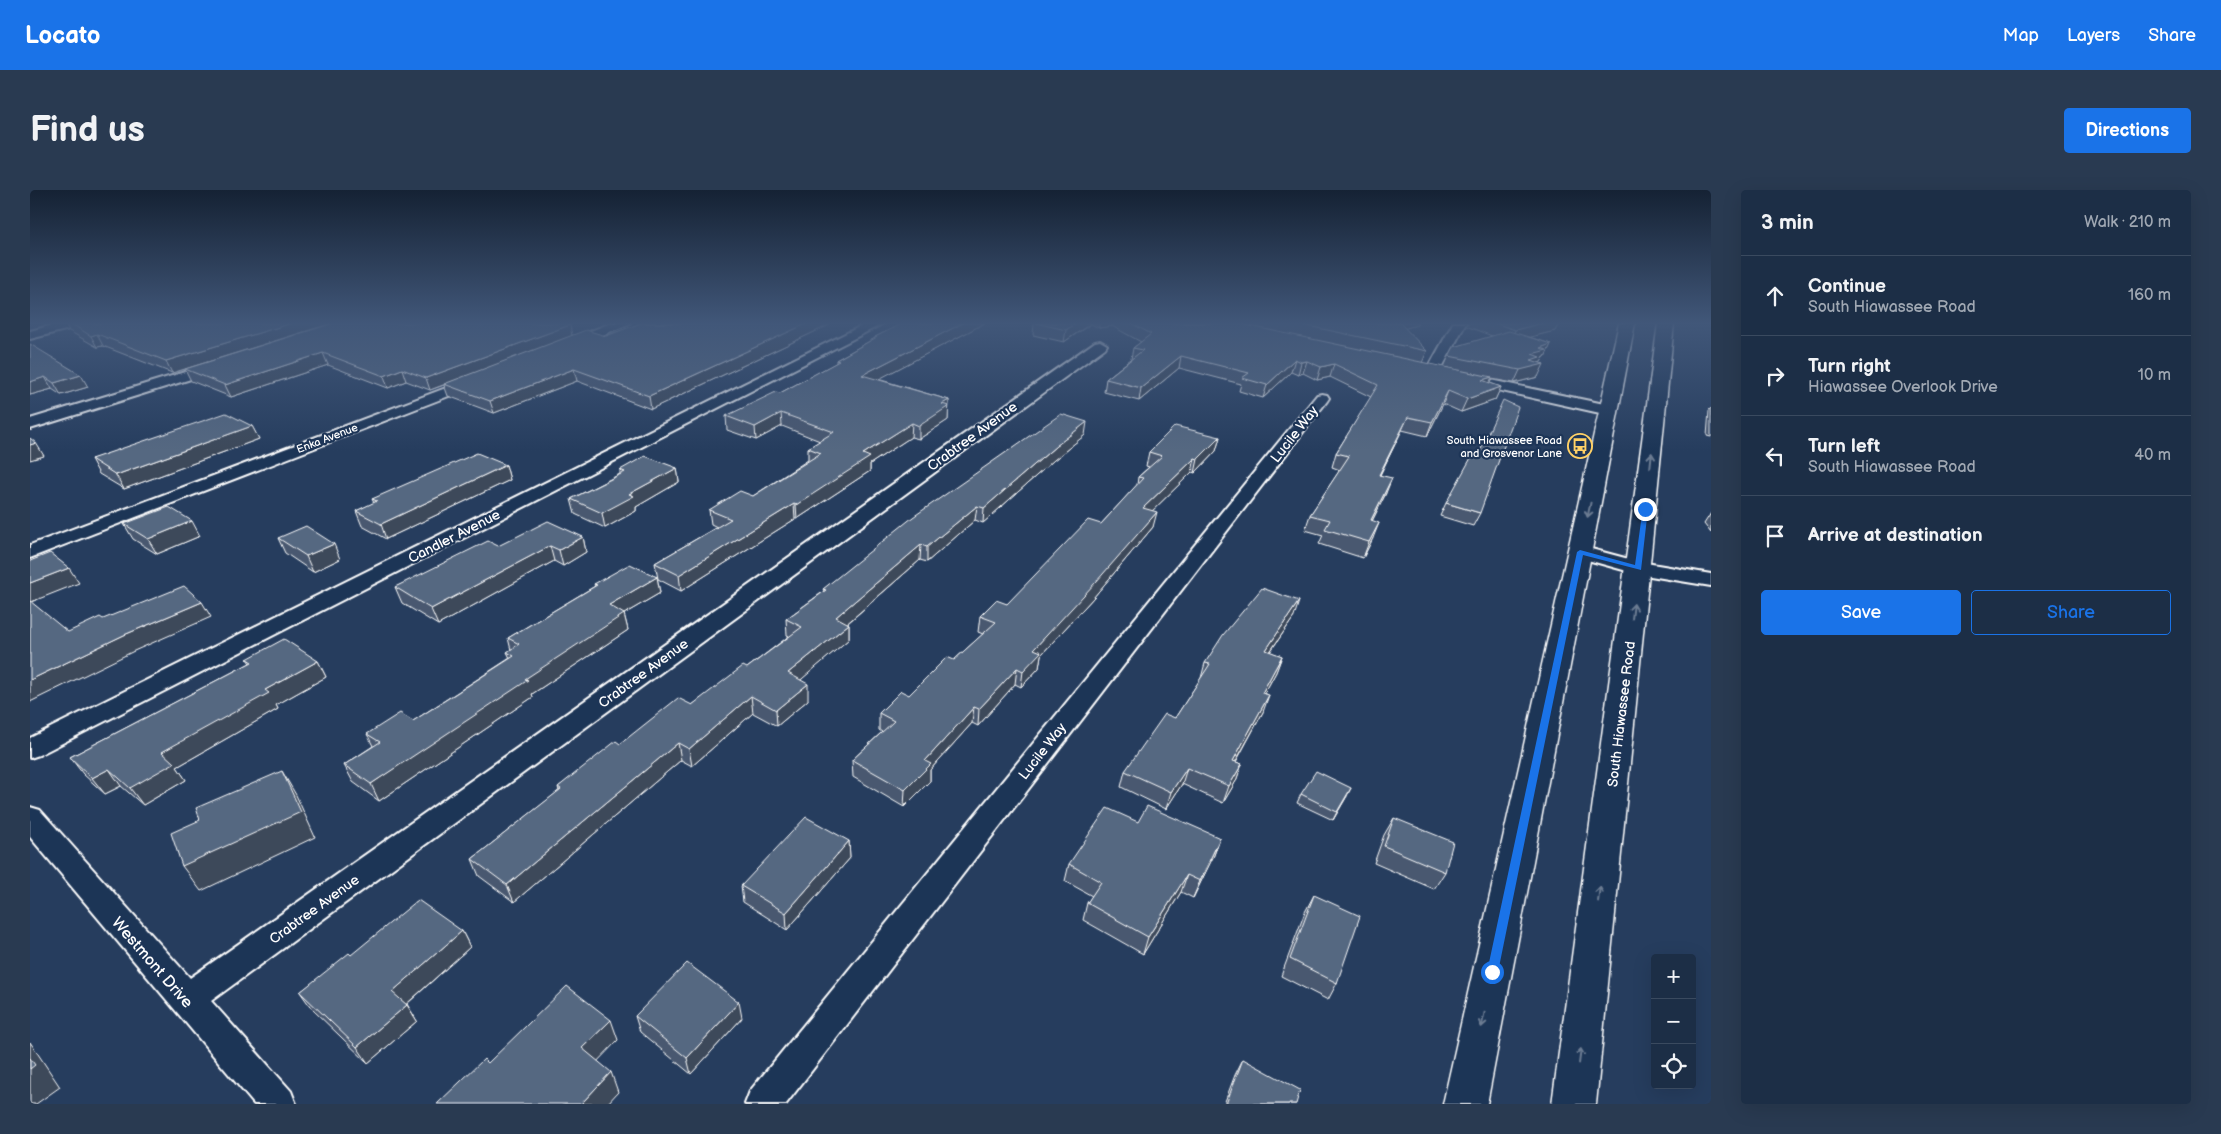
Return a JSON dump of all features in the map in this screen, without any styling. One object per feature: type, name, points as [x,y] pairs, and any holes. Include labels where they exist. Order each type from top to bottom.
[{"type":"street","points":[[30,424],[219,366]]},
{"type":"street","name":"Candler Avenue","points":[[30,749],[795,366]]},
{"type":"street","name":"Crabtree Avenue","points":[[186,1000],[1071,366]]},
{"type":"street","points":[[1432,366],[1428,371],[1609,410]]},
{"type":"street","points":[[1465,1104],[1618,366]]},
{"type":"street","name":"South Hiawassee Road","points":[[1574,1104],[1661,366]]},
{"type":"street","name":"Enka Avenue","points":[[30,552],[485,377]]},
{"type":"street","name":"Lucile Way","points":[[763,1104],[1322,398]]},
{"type":"street","points":[[1580,552],[1638,568],[1711,580]]},
{"type":"street","name":"Westmont Drive","points":[[30,818],[278,1104]]},
{"type":"building","points":[[30,366],[66,366],[81,375],[54,383],[45,377],[30,382]]},
{"type":"building","points":[[196,366],[284,366],[225,385],[185,369]]},
{"type":"building","points":[[357,366],[460,366],[426,378],[402,369],[384,376]]},
{"type":"building","points":[[492,366],[715,366],[649,396],[574,369],[490,401],[444,384]]},
{"type":"building","points":[[830,366],[880,366],[862,375],[949,400],[942,404],[949,406],[919,426],[912,423],[863,454],[870,457],[796,505],[794,504],[679,575],[655,563],[731,519],[709,510],[740,491],[753,496],[821,453],[808,448],[834,432],[781,413],[755,427],[726,416],[776,392],[780,393]]},
{"type":"building","points":[[1123,366],[1169,366],[1141,388],[1106,379]]},
{"type":"building","points":[[1220,366],[1288,366],[1267,385],[1242,378],[1249,373]]},
{"type":"building","points":[[1337,366],[1438,366],[1492,377],[1482,380],[1501,387],[1467,399],[1448,391],[1432,422],[1408,417],[1379,475],[1392,478],[1371,520],[1379,523],[1369,542],[1325,529],[1330,520],[1310,515],[1349,456],[1336,453],[1378,385]]},
{"type":"building","points":[[1498,366],[1537,366],[1520,370]]},
{"type":"building","points":[[1503,400],[1518,407],[1480,513],[1446,503],[1472,456],[1477,458]]},
{"type":"building","points":[[226,413],[252,426],[116,475],[91,459]]},
{"type":"building","points":[[1061,414],[1087,422],[984,508],[977,506],[927,547],[921,545],[836,617],[849,624],[788,673],[808,684],[776,710],[751,696],[689,749],[678,743],[507,885],[472,859],[561,789],[558,787],[616,741],[620,744],[678,698],[692,705],[743,666],[747,668],[802,627],[786,619],[826,590],[823,589],[913,517]]},
{"type":"building","points":[[1175,426],[1220,437],[1198,459],[1195,458],[1143,508],[1157,512],[1034,649],[1041,652],[1023,671],[1017,668],[979,709],[974,707],[925,761],[931,764],[905,790],[852,760],[894,721],[879,713],[901,691],[909,695],[947,657],[954,660],[996,622],[980,616],[996,600],[1007,604],[1088,520],[1101,524],[1143,478],[1138,477],[1162,456],[1149,452]]},
{"type":"building","points":[[30,438],[36,443],[30,445]]},
{"type":"building","points":[[477,453],[506,465],[381,524],[356,511],[377,501],[372,499]]},
{"type":"building","points":[[645,456],[677,468],[629,494],[634,496],[602,513],[571,499],[625,472],[620,470]]},
{"type":"building","points":[[169,507],[192,521],[148,539],[124,524]]},
{"type":"building","points":[[548,521],[583,537],[559,550],[550,546],[431,609],[395,587],[488,541],[498,546]]},
{"type":"building","points":[[306,526],[334,544],[306,556],[278,538]]},
{"type":"building","points":[[50,553],[69,568],[30,583],[30,561]]},
{"type":"building","points":[[630,564],[657,577],[609,605],[624,614],[371,784],[344,765],[380,742],[367,734],[400,713],[413,721],[514,656],[507,652],[519,644],[508,638],[597,585],[594,584]]},
{"type":"building","points":[[184,586],[202,602],[124,635],[30,680],[30,601],[68,632],[100,617],[103,619]]},
{"type":"building","points":[[1262,588],[1299,601],[1266,650],[1282,656],[1262,693],[1269,695],[1233,761],[1242,764],[1229,786],[1187,768],[1171,792],[1125,771],[1165,714],[1175,718],[1210,664],[1205,663],[1223,635]]},
{"type":"building","points":[[284,639],[318,661],[265,690],[269,693],[162,752],[174,763],[130,788],[109,769],[92,778],[70,757],[252,662],[247,659]]},
{"type":"building","points":[[282,771],[301,812],[182,866],[171,833],[200,820],[196,808]]},
{"type":"building","points":[[1316,771],[1351,788],[1337,812],[1301,794]]},
{"type":"building","points":[[1147,806],[1220,838],[1200,881],[1187,875],[1148,937],[1087,903],[1101,882],[1069,864],[1107,808],[1138,822]]},
{"type":"building","points":[[806,817],[849,841],[786,913],[741,886]]},
{"type":"building","points":[[1394,818],[1453,842],[1445,872],[1384,846]]},
{"type":"building","points":[[1314,895],[1360,916],[1337,983],[1290,959]]},
{"type":"building","points":[[418,900],[462,931],[392,992],[407,1005],[357,1047],[300,992],[349,953],[351,955]]},
{"type":"building","points":[[687,963],[739,1002],[687,1058],[635,1016]]},
{"type":"building","points":[[567,986],[611,1020],[582,1048],[611,1072],[581,1104],[437,1104],[484,1059],[488,1063]]},
{"type":"building","points":[[30,1058],[35,1065],[30,1069]]},
{"type":"building","points":[[1243,1059],[1300,1090],[1296,1104],[1226,1104]]},
{"type":"place","name":"South Hiawassee Road and Grosvenor Lane","points":[[1580,446]]},
{"type":"route","points":[[1492,972],[1580,552],[1638,568],[1645,509]]}]
